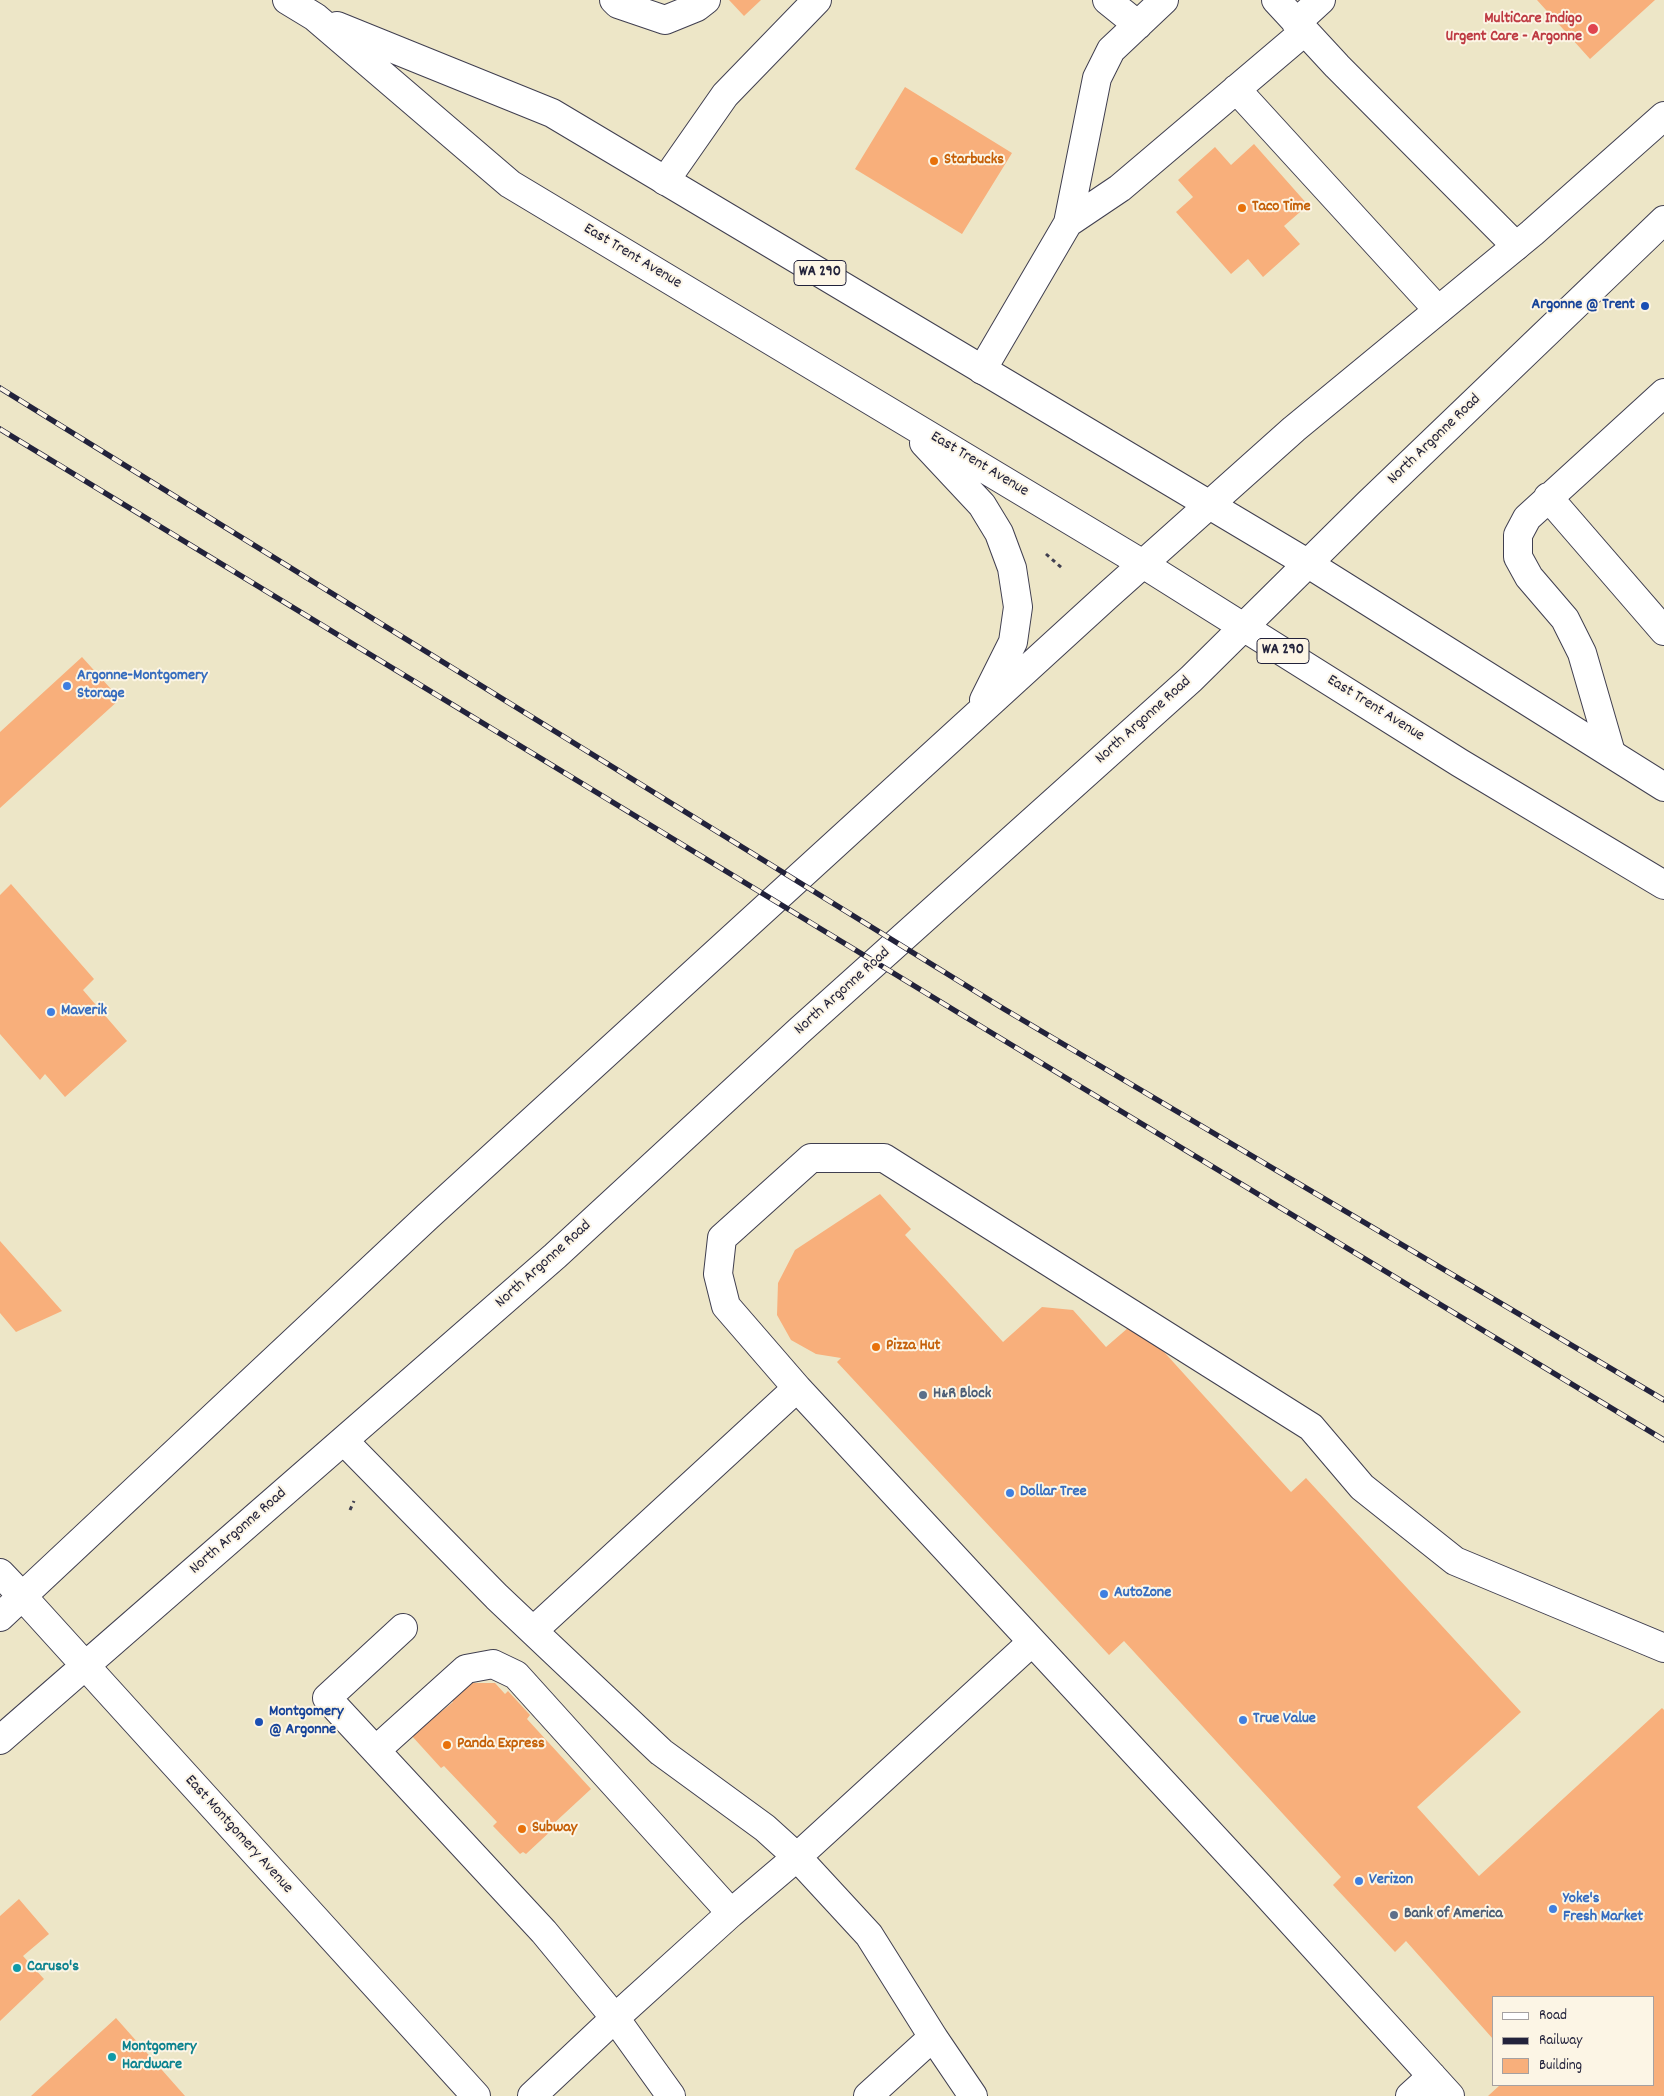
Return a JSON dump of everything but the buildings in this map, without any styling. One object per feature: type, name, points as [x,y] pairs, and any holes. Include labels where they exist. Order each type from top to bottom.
[{"type":"main road","name":"East Trent Avenue","points":[[287,0],[315,17],[552,113],[1307,563],[1664,787]]},
{"type":"main road","points":[[614,0],[618,4],[665,20],[697,7],[706,0]]},
{"type":"main road","points":[[665,181],[725,95],[816,0]]},
{"type":"main road","points":[[1107,0],[1138,25]]},
{"type":"main road","points":[[982,370],[1068,224],[1097,78],[1111,50],[1164,0]]},
{"type":"main road","points":[[1276,0],[1516,246]]},
{"type":"main road","points":[[1068,224],[1120,188],[1236,89],[1301,27],[1320,0]]},
{"type":"main road","name":"East Trent Avenue","points":[[315,17],[510,184],[1143,564],[1460,763],[1664,885]]},
{"type":"main road","points":[[1236,89],[1438,310]]},
{"type":"main road","points":[[0,1618],[427,1218],[1143,564],[1294,430],[1516,246],[1664,116]]},
{"type":"main road","name":"North Argonne Road","points":[[0,1740],[555,1256],[800,1030],[1191,679],[1307,563],[1662,227]]},
{"type":"main road","points":[[1611,754],[1582,653],[1565,619],[1529,578],[1518,558],[1518,535],[1527,518],[1548,497],[1664,393]]},
{"type":"main road","points":[[902,419],[982,505],[999,533],[1012,568],[1018,608],[1013,642],[975,717]]},
{"type":"main road","points":[[1548,497],[1664,631]]},
{"type":"main road","points":[[1450,2096],[797,1388],[726,1306],[718,1274],[722,1238],[811,1158],[884,1158],[1312,1428],[1362,1487],[1455,1561],[1664,1648]]},
{"type":"main road","points":[[534,1630],[797,1388]]},
{"type":"main road","points":[[344,1441],[497,1597],[661,1752],[765,1828],[798,1857],[869,1935],[973,2096]]},
{"type":"main road","name":"East Montgomery Avenue","points":[[0,1573],[476,2096]]},
{"type":"main road","points":[[403,1628],[327,1698],[544,1932],[615,2018],[671,2096]]},
{"type":"main road","points":[[532,2096],[615,2018],[732,1913],[798,1857],[1032,1642]]},
{"type":"main road","points":[[376,1750],[466,1669],[493,1664],[516,1675],[732,1913]]},
{"type":"main road","points":[[868,2096],[933,2036]]},
{"type":"main road","points":[[1410,2096],[1432,2076]]},
{"type":"path","points":[[1040,549],[1063,569]]},
{"type":"railway","points":[[0,388],[1004,1009],[1664,1400]]},
{"type":"railway","points":[[0,429],[1664,1440]]},
{"type":"place","name":"MultiCare Indigo Urgent Care - Argonne","points":[[1593,29]]},
{"type":"place","name":"Starbucks","points":[[934,161]]},
{"type":"place","name":"Taco Time","points":[[1242,208]]},
{"type":"place","name":"Argonne @ Trent","points":[[1645,306]]},
{"type":"place","name":"Argonne-Montgomery Storage","points":[[67,686]]},
{"type":"place","name":"Maverik","points":[[51,1012]]},
{"type":"place","name":"Pizza Hut","points":[[876,1347]]},
{"type":"place","name":"H&R Block","points":[[923,1395]]},
{"type":"place","name":"Dollar Tree","points":[[1010,1493]]},
{"type":"place","name":"AutoZone","points":[[1104,1594]]},
{"type":"place","name":"True Value","points":[[1243,1720]]},
{"type":"place","name":"Montgomery @ Argonne","points":[[259,1722]]},
{"type":"place","name":"Panda Express","points":[[447,1745]]},
{"type":"place","name":"Subway","points":[[522,1829]]},
{"type":"place","name":"Verizon","points":[[1359,1881]]},
{"type":"place","name":"Yoke's Fresh Market","points":[[1553,1909]]},
{"type":"place","name":"Bank of America","points":[[1394,1915]]},
{"type":"place","name":"Caruso's","points":[[17,1968]]},
{"type":"place","name":"Montgomery Hardware","points":[[112,2057]]}]
